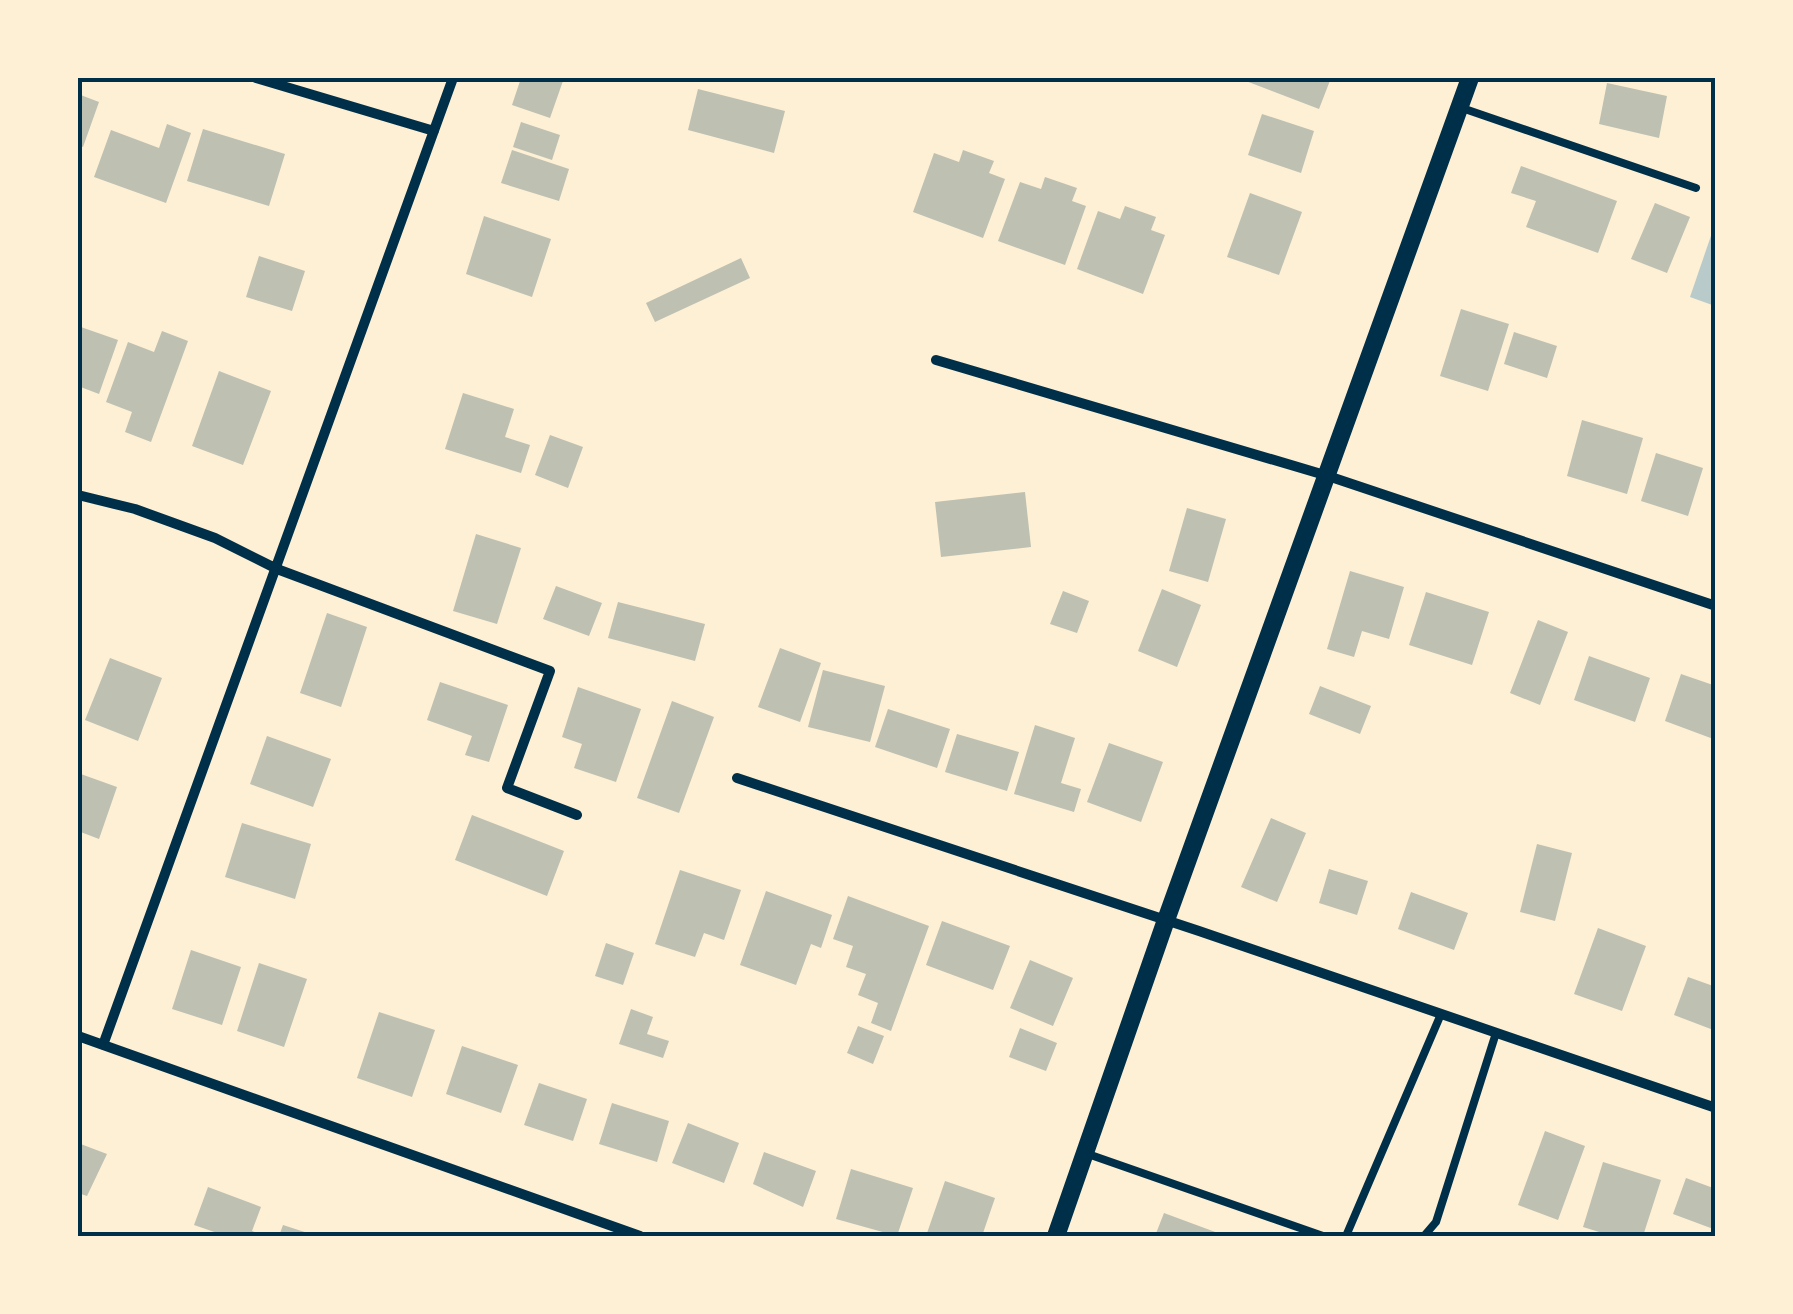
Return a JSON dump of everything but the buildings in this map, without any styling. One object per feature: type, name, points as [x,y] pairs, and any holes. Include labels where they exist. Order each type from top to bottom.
[{"type":"street","points":[[256,78],[434,131]]},
{"type":"street","points":[[104,1045],[453,78]]},
{"type":"street","points":[[1056,1236],[1470,78]]},
{"type":"street","points":[[936,360],[1328,476],[1716,606]]},
{"type":"street","points":[[78,494],[215,538],[277,568],[550,670],[506,788],[577,815]]},
{"type":"street","points":[[737,778],[1716,1108]]},
{"type":"street","points":[[78,1036],[640,1236]]},
{"type":"lane","points":[[1459,107],[1696,188]]},
{"type":"lane","points":[[1346,1236],[1441,1014]]},
{"type":"lane","points":[[1424,1236],[1436,1222],[1496,1033]]},
{"type":"lane","points":[[1085,1153],[1323,1236]]},
{"type":"shaded area","points":[[1715,224],[1715,306],[1690,297]]}]
